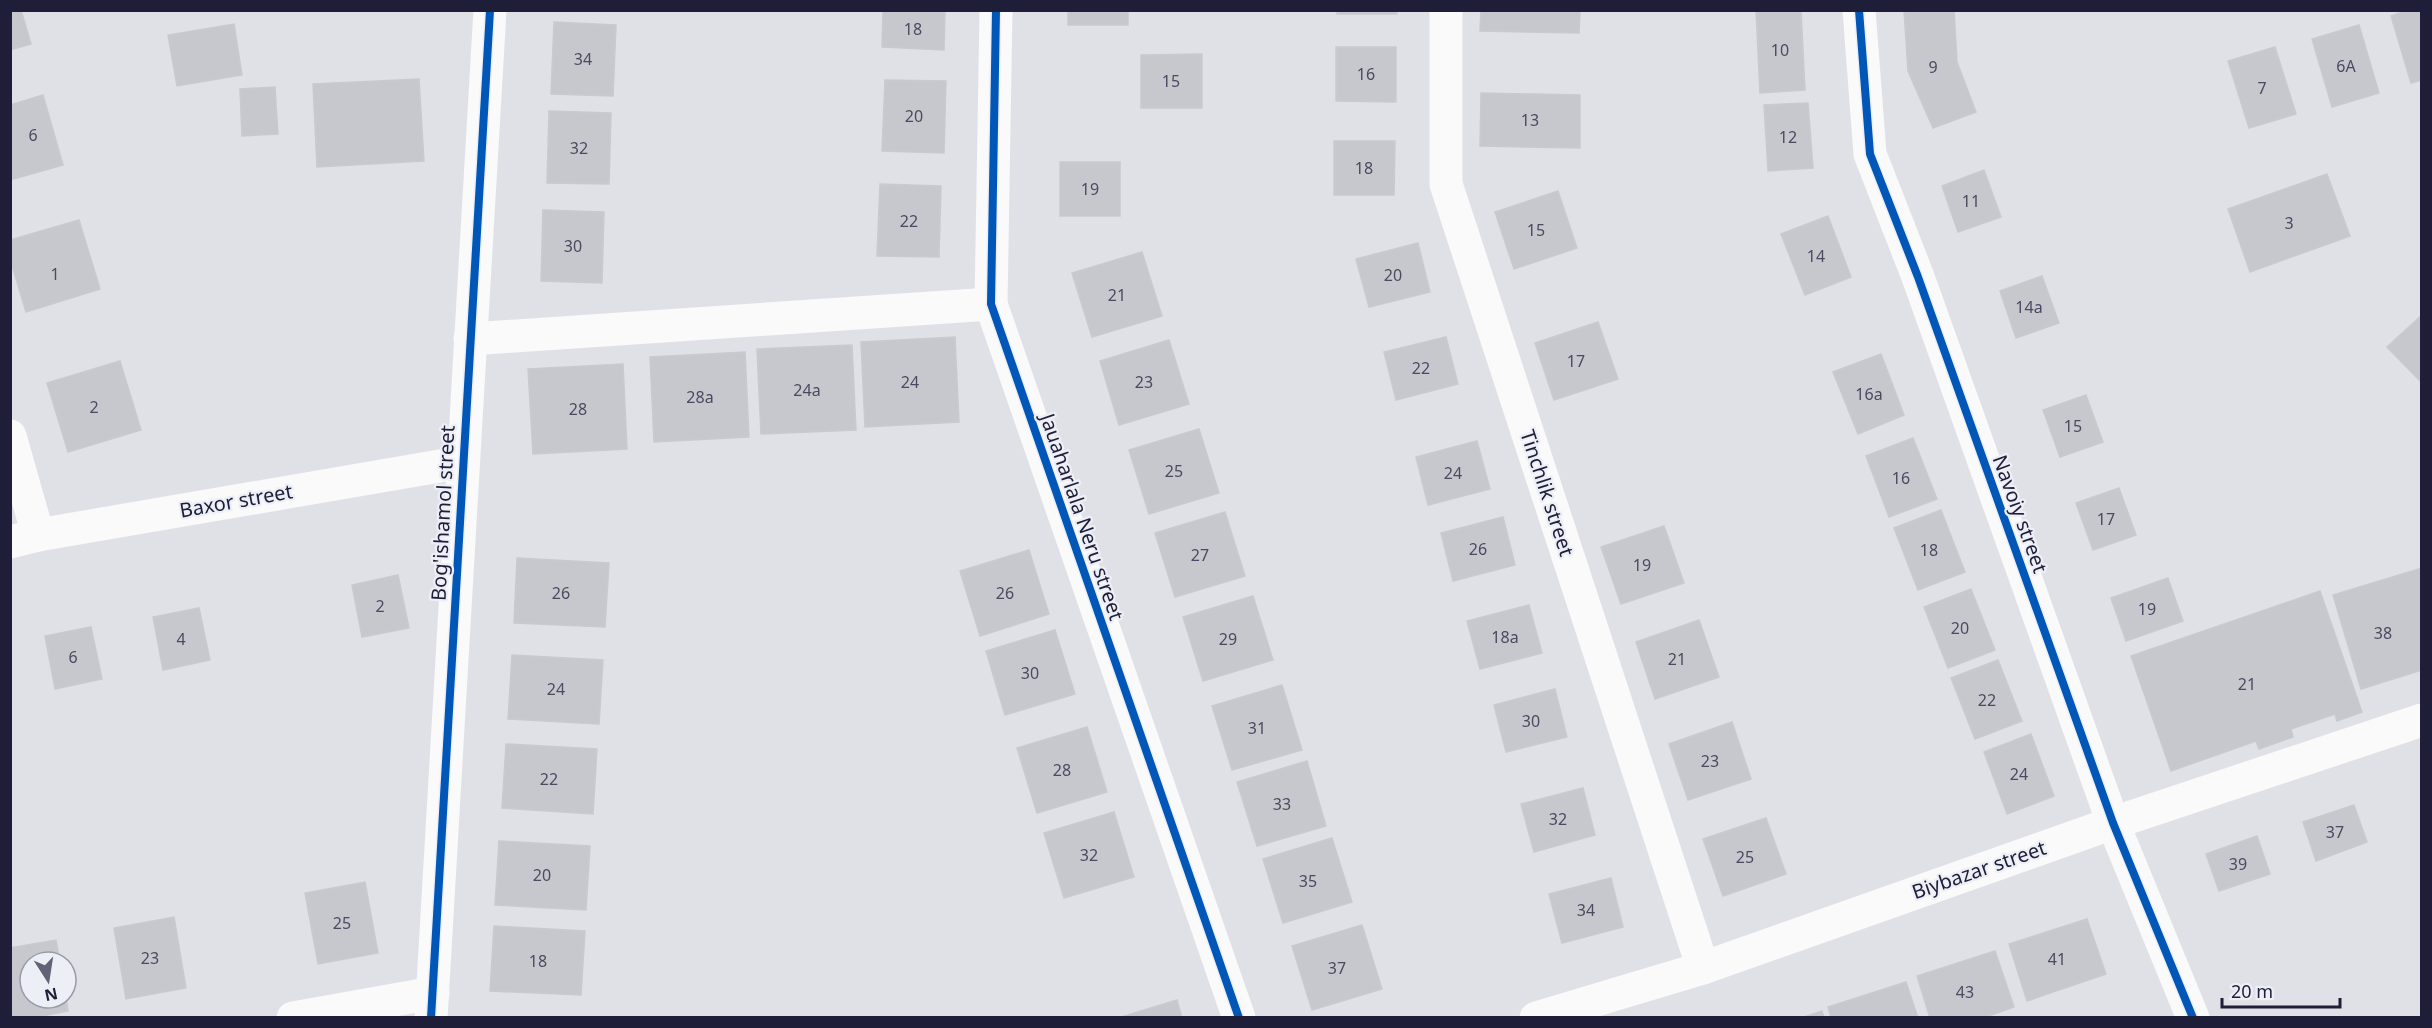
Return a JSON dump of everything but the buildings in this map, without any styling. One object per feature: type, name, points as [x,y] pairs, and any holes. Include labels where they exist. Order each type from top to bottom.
[{"type":"street","name":"Bog'ishamol street","points":[[432,1005],[489,10]]},
{"type":"street","name":"Jauaharlala Neru street","points":[[996,10],[991,304],[1239,1017]]},
{"type":"street","name":"Tinchlik street","points":[[1446,10],[1446,184],[1702,968]]},
{"type":"street","name":"Navoiy street","points":[[1859,10],[1870,154],[1918,277],[2113,823],[2193,1017]]},
{"type":"street","points":[[470,339],[991,304]]},
{"type":"street","points":[[10,436],[24,539]]},
{"type":"street","name":"Baxor street","points":[[24,539],[463,462]]},
{"type":"street","name":"Biybazar street","points":[[1536,1017],[1702,968],[2113,823],[2421,720]]},
{"type":"street","points":[[293,1017],[432,1005]]},
{"type":"cycle path","points":[[431,1018],[490,10]]},
{"type":"cycle path","points":[[996,10],[991,304],[1239,1018]]},
{"type":"cycle path","points":[[1859,10],[1870,154],[1918,277],[2113,823],[2193,1018]]}]
